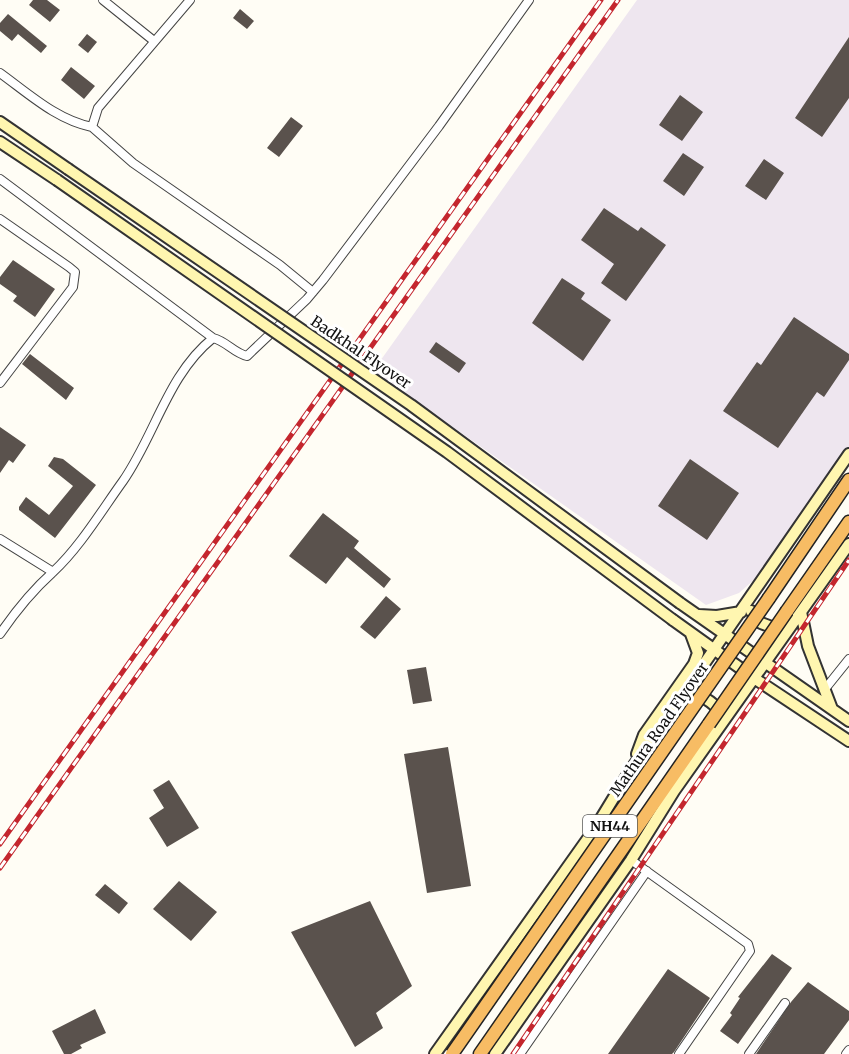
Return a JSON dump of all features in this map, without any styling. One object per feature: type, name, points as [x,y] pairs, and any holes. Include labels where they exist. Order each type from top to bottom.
[{"type":"highway","name":"Mathura Road Flyover","points":[[452,1054],[849,480]]},
{"type":"highway","name":"NH44","points":[[480,1054],[849,522]]},
{"type":"main road","name":"Badkhal Flyover","points":[[0,122],[411,405],[680,603],[849,721]]},
{"type":"main road","points":[[0,142],[447,452],[673,620],[754,678],[849,741]]},
{"type":"main road","points":[[435,1054],[594,830],[630,771],[849,454]]},
{"type":"main road","points":[[495,1054],[631,860],[723,722],[849,544]]},
{"type":"main road","points":[[698,615],[717,616],[744,608]]},
{"type":"main road","points":[[744,608],[771,629],[788,631]]},
{"type":"main road","points":[[801,612],[808,646],[832,709]]},
{"type":"main road","points":[[630,771],[644,735],[694,664],[698,652],[690,632]]},
{"type":"main road","points":[[681,699],[694,695],[708,700],[722,713],[723,722]]},
{"type":"street","points":[[103,0],[154,41]]},
{"type":"street","points":[[92,127],[98,108],[190,0]]},
{"type":"street","points":[[0,179],[213,338],[221,340],[240,355],[247,356],[313,292],[439,126],[529,0]]},
{"type":"street","points":[[0,74],[59,115],[77,124],[92,127],[133,163],[280,265],[313,292]]},
{"type":"street","points":[[0,219],[69,267],[75,272],[76,279],[73,287],[4,372],[0,384]]},
{"type":"street","points":[[0,634],[11,617],[53,572],[125,478],[146,443],[163,404],[181,375],[213,338]]},
{"type":"street","points":[[0,538],[53,572]]},
{"type":"street","points":[[825,689],[849,659]]},
{"type":"street","points":[[631,860],[748,944],[750,951],[679,1054]]},
{"type":"street","points":[[520,1054],[647,871]]},
{"type":"street","points":[[749,1054],[785,1003]]},
{"type":"street","points":[[846,1054],[849,1050]]},
{"type":"shaded area","points":[[637,0],[849,0],[849,448],[764,571],[739,593],[706,605],[373,371]]},
{"type":"building","points":[[33,0],[47,0],[60,10],[50,22],[29,5]]},
{"type":"building","points":[[240,9],[254,21],[247,29],[233,18]]},
{"type":"building","points":[[8,14],[47,46],[41,53],[18,34],[12,41],[0,31],[0,23]]},
{"type":"building","points":[[87,34],[97,42],[88,53],[78,45]]},
{"type":"building","points":[[849,37],[849,98],[822,137],[795,118]]},
{"type":"building","points":[[71,67],[95,86],[84,99],[61,80]]},
{"type":"building","points":[[680,95],[703,112],[682,141],[659,125]]},
{"type":"building","points":[[291,117],[303,126],[279,157],[267,148]]},
{"type":"building","points":[[683,153],[704,167],[684,196],[663,181]]},
{"type":"building","points":[[764,159],[784,173],[766,200],[745,186]]},
{"type":"building","points":[[604,208],[638,231],[641,227],[666,245],[626,301],[601,283],[614,264],[581,240]]},
{"type":"building","points":[[13,260],[55,289],[35,317],[13,301],[17,296],[0,284],[0,277]]},
{"type":"building","points":[[562,278],[585,293],[581,299],[611,320],[583,361],[532,323]]},
{"type":"building","points":[[794,317],[849,354],[849,360],[824,397],[817,392],[778,448],[723,411],[757,362],[761,365]]},
{"type":"building","points":[[436,342],[466,363],[459,373],[429,352]]},
{"type":"building","points":[[30,354],[74,388],[66,400],[22,364]]},
{"type":"building","points":[[0,427],[26,445],[13,463],[9,460],[0,473]]},
{"type":"building","points":[[54,457],[63,459],[96,485],[55,538],[19,510],[26,497],[49,515],[73,486],[48,466]]},
{"type":"building","points":[[690,459],[739,493],[707,540],[658,506]]},
{"type":"building","points":[[323,513],[359,541],[354,548],[391,579],[384,588],[347,557],[326,584],[289,556]]},
{"type":"building","points":[[386,596],[401,609],[375,639],[360,627]]},
{"type":"building","points":[[426,667],[432,701],[413,704],[407,670]]},
{"type":"building","points":[[448,747],[471,886],[427,893],[404,754]]},
{"type":"building","points":[[169,780],[199,828],[167,847],[149,818],[164,808],[153,790]]},
{"type":"building","points":[[179,881],[217,912],[191,941],[153,909]]},
{"type":"building","points":[[105,884],[128,903],[119,914],[95,895]]},
{"type":"building","points":[[370,901],[412,986],[376,1013],[383,1028],[355,1047],[291,932]]},
{"type":"building","points":[[772,954],[792,968],[738,1044],[720,1031],[732,1015],[730,1013],[740,998],[738,997]]},
{"type":"building","points":[[668,969],[710,998],[674,1052],[672,1054],[608,1054]]},
{"type":"building","points":[[808,982],[849,1011],[849,1020],[824,1054],[756,1054],[791,1002]]},
{"type":"building","points":[[95,1009],[106,1033],[80,1045],[82,1048],[71,1054],[64,1054],[52,1031]]},
{"type":"railway","points":[[0,844],[601,0]]},
{"type":"railway","points":[[0,868],[618,0]]},
{"type":"railway","points":[[513,1054],[849,560]]}]
